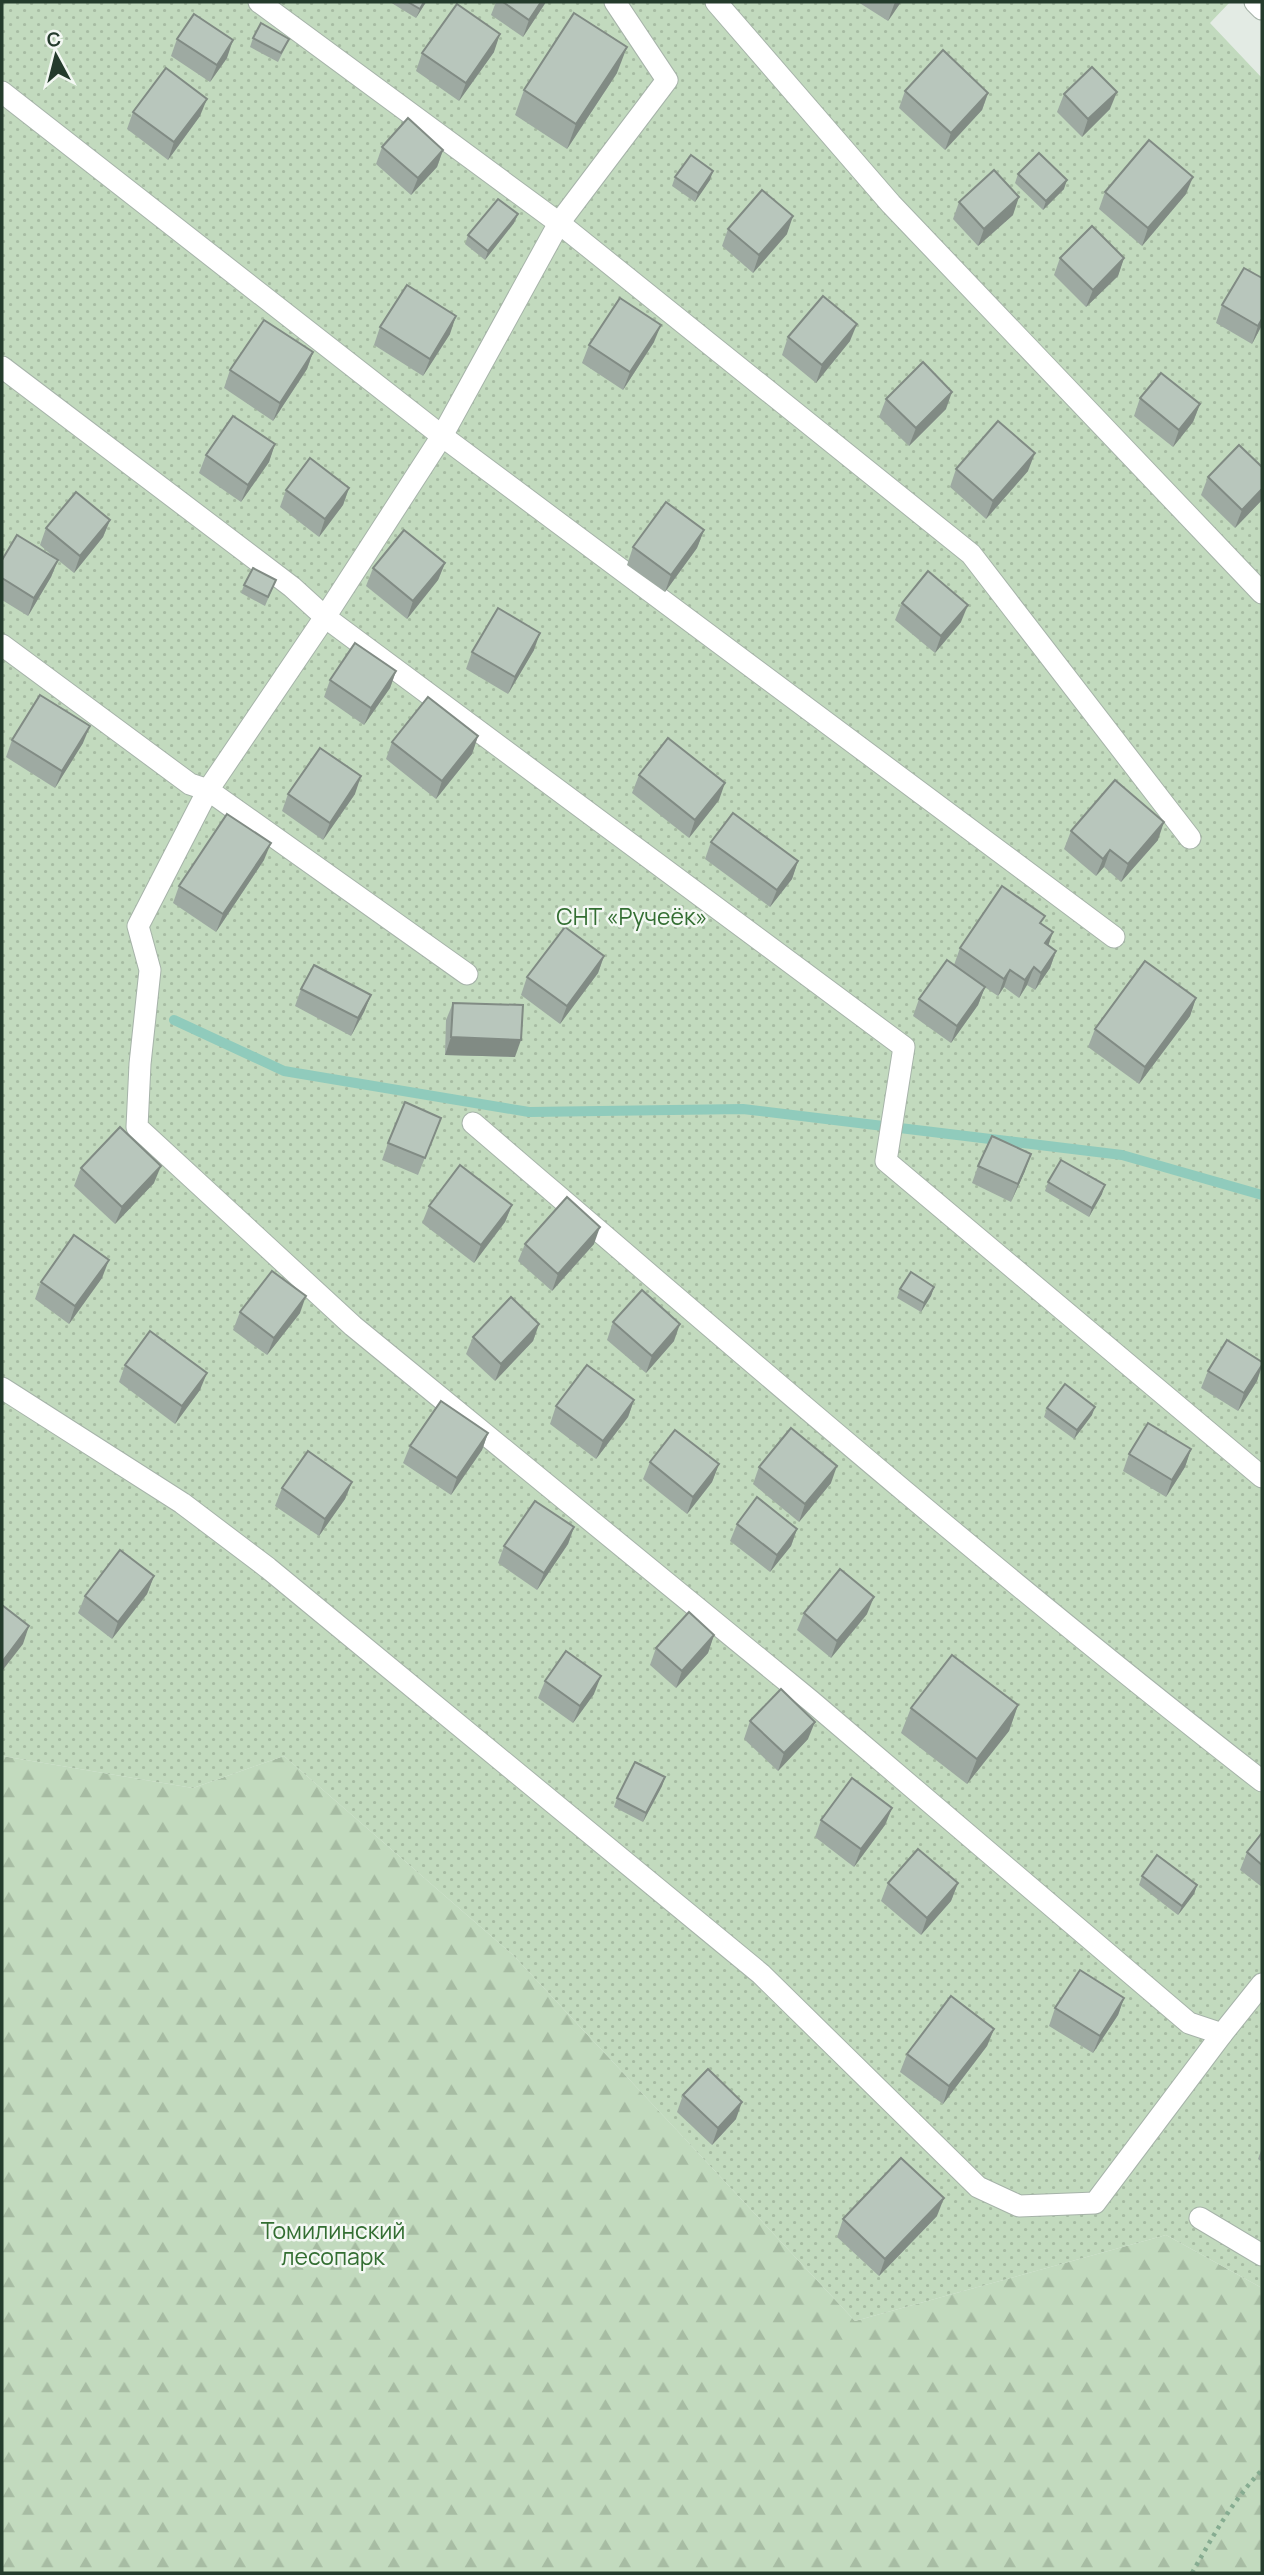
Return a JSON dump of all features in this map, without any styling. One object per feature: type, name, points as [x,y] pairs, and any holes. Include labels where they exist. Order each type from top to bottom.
[{"type":"lane","points":[[259,2],[559,223],[971,555],[1191,838]]},
{"type":"lane","points":[[615,2],[667,80],[559,223],[442,436],[325,617],[208,790],[138,926],[150,970],[140,1063],[137,1127],[353,1326],[811,1701],[1189,2023],[1222,2034]]},
{"type":"lane","points":[[716,2],[891,204],[1262,593]]},
{"type":"lane","points":[[1255,2],[1262,9]]},
{"type":"lane","points":[[2,92],[442,436],[1114,937]]},
{"type":"lane","points":[[2,367],[292,587],[325,617],[904,1047],[886,1161],[1262,1477]]},
{"type":"lane","points":[[2,645],[190,784],[208,790],[467,974]]},
{"type":"lane","points":[[473,1123],[1057,1618],[1262,1781]]},
{"type":"lane","points":[[2,1388],[182,1503],[268,1568],[761,1974],[978,2187],[1019,2206],[1095,2203],[1262,1984]]},
{"type":"lane","points":[[1200,2218],[1262,2255]]},
{"type":"path","points":[[1192,2573],[1227,2512],[1262,2470]]},
{"type":"green space","name":"СНТ «Ручеёк»","points":[[2,2],[1230,2],[1210,23],[1262,78],[1262,2288],[1166,2235],[855,2321],[513,1955],[284,1756],[193,1788],[2,1756]]},
{"type":"green space","name":"Томилинский лесопарк","points":[[2,1756],[193,1788],[284,1756],[513,1955],[855,2321],[1166,2235],[1262,2288],[1262,2573],[2,2573]]},
{"type":"building","points":[[408,2],[424,2],[420,9]]},
{"type":"building","points":[[503,2],[541,2],[529,20]]},
{"type":"building","points":[[457,4],[500,34],[466,83],[422,53]]},
{"type":"building","points":[[574,13],[627,47],[576,124],[524,90]]},
{"type":"building","points":[[194,14],[233,40],[217,65],[177,39]]},
{"type":"building","points":[[261,23],[289,39],[281,53],[253,38]]},
{"type":"building","points":[[943,50],[988,93],[951,133],[905,91]]},
{"type":"building","points":[[1092,67],[1117,92],[1088,119],[1064,94]]},
{"type":"building","points":[[166,68],[207,99],[174,142],[133,112]]},
{"type":"building","points":[[408,118],[443,150],[418,178],[382,147]]},
{"type":"building","points":[[1149,140],[1193,177],[1148,228],[1105,192]]},
{"type":"building","points":[[1039,153],[1067,180],[1046,201],[1018,174]]},
{"type":"building","points":[[691,155],[713,171],[698,193],[675,177]]},
{"type":"building","points":[[994,170],[1019,197],[984,229],[959,202]]},
{"type":"building","points":[[762,190],[793,216],[759,255],[728,229]]},
{"type":"building","points":[[498,199],[518,214],[488,251],[468,235]]},
{"type":"building","points":[[1092,226],[1124,258],[1093,290],[1060,258]]},
{"type":"building","points":[[1244,268],[1262,278],[1262,319],[1258,326],[1222,305]]},
{"type":"building","points":[[407,285],[456,316],[430,359],[380,327]]},
{"type":"building","points":[[823,296],[857,324],[822,365],[788,337]]},
{"type":"building","points":[[620,298],[661,325],[630,372],[589,345]]},
{"type":"building","points":[[264,320],[313,352],[280,403],[230,370]]},
{"type":"building","points":[[923,362],[952,392],[916,428],[886,399]]},
{"type":"building","points":[[1161,373],[1200,404],[1179,430],[1140,398]]},
{"type":"building","points":[[233,416],[275,444],[248,485],[206,455]]},
{"type":"building","points":[[998,421],[1035,453],[993,501],[956,469]]},
{"type":"building","points":[[1239,445],[1262,467],[1262,489],[1242,510],[1208,477]]},
{"type":"building","points":[[310,458],[349,488],[325,519],[286,490]]},
{"type":"building","points":[[76,492],[110,520],[80,556],[46,528]]},
{"type":"building","points":[[666,502],[704,530],[671,575],[633,547]]},
{"type":"building","points":[[404,530],[445,563],[413,601],[373,568]]},
{"type":"building","points":[[17,535],[58,560],[34,598],[2,578],[2,560]]},
{"type":"building","points":[[253,568],[276,580],[268,597],[244,585]]},
{"type":"building","points":[[928,571],[968,605],[941,636],[902,603]]},
{"type":"building","points":[[498,608],[540,633],[515,677],[472,652]]},
{"type":"building","points":[[355,643],[396,671],[371,708],[330,680]]},
{"type":"building","points":[[40,695],[90,726],[62,771],[12,740]]},
{"type":"building","points":[[428,697],[478,736],[442,781],[392,742]]},
{"type":"building","points":[[668,738],[725,783],[695,820],[639,775]]},
{"type":"building","points":[[320,748],[361,776],[330,823],[288,794]]},
{"type":"building","points":[[1115,780],[1164,822],[1128,864],[1110,850],[1103,859],[1071,831]]},
{"type":"building","points":[[733,813],[798,861],[777,890],[711,842]]},
{"type":"building","points":[[227,814],[271,843],[223,914],[179,886]]},
{"type":"building","points":[[1002,886],[1045,916],[1040,923],[1053,932],[1045,943],[1056,951],[1041,973],[1034,967],[1025,980],[1010,970],[1004,979],[960,948]]},
{"type":"building","points":[[565,927],[604,956],[567,1006],[527,977]]},
{"type":"building","points":[[947,960],[985,987],[957,1026],[919,999]]},
{"type":"building","points":[[1145,961],[1196,998],[1145,1067],[1095,1029]]},
{"type":"building","points":[[314,965],[371,995],[358,1018],[301,989]]},
{"type":"building","points":[[453,1003],[523,1005],[521,1040],[451,1037]]},
{"type":"building","points":[[405,1102],[441,1118],[425,1158],[388,1143]]},
{"type":"building","points":[[120,1127],[161,1166],[122,1207],[81,1168]]},
{"type":"building","points":[[992,1136],[1031,1154],[1018,1184],[978,1166]]},
{"type":"building","points":[[1061,1160],[1105,1185],[1092,1208],[1048,1182]]},
{"type":"building","points":[[460,1165],[512,1205],[481,1245],[429,1206]]},
{"type":"building","points":[[567,1197],[600,1227],[558,1274],[525,1244]]},
{"type":"building","points":[[74,1235],[109,1260],[75,1306],[41,1282]]},
{"type":"building","points":[[272,1271],[306,1296],[274,1338],[240,1312]]},
{"type":"building","points":[[911,1272],[934,1287],[924,1303],[900,1289]]},
{"type":"building","points":[[642,1290],[680,1324],[652,1356],[613,1322]]},
{"type":"building","points":[[511,1297],[539,1324],[501,1364],[473,1337]]},
{"type":"building","points":[[150,1331],[207,1373],[182,1406],[125,1365]]},
{"type":"building","points":[[1227,1340],[1262,1362],[1244,1393],[1208,1371]]},
{"type":"building","points":[[587,1365],[634,1400],[603,1441],[556,1406]]},
{"type":"building","points":[[1065,1384],[1095,1407],[1077,1430],[1047,1408]]},
{"type":"building","points":[[441,1401],[488,1433],[457,1478],[410,1446]]},
{"type":"building","points":[[1148,1423],[1191,1449],[1172,1480],[1129,1454]]},
{"type":"building","points":[[791,1428],[837,1466],[805,1504],[759,1467]]},
{"type":"building","points":[[675,1430],[719,1464],[693,1497],[650,1462]]},
{"type":"building","points":[[308,1451],[352,1482],[325,1519],[282,1488]]},
{"type":"building","points":[[757,1497],[797,1529],[777,1555],[737,1524]]},
{"type":"building","points":[[535,1501],[574,1527],[544,1573],[504,1546]]},
{"type":"building","points":[[120,1550],[154,1576],[118,1622],[85,1596]]},
{"type":"building","points":[[840,1569],[874,1597],[837,1641],[804,1613]]},
{"type":"building","points":[[2,1605],[29,1626],[2,1662]]},
{"type":"building","points":[[689,1612],[714,1635],[682,1671],[656,1648]]},
{"type":"building","points":[[566,1651],[601,1676],[580,1706],[545,1681]]},
{"type":"building","points":[[952,1655],[1018,1705],[977,1759],[911,1708]]},
{"type":"building","points":[[781,1689],[815,1722],[784,1753],[750,1721]]},
{"type":"building","points":[[635,1762],[665,1777],[646,1813],[617,1798]]},
{"type":"building","points":[[852,1778],[892,1808],[861,1849],[821,1820]]},
{"type":"building","points":[[1262,1833],[1262,1865],[1247,1852]]},
{"type":"building","points":[[918,1849],[958,1883],[927,1918],[888,1883]]},
{"type":"building","points":[[1157,1855],[1197,1885],[1182,1906],[1142,1876]]},
{"type":"building","points":[[1080,1970],[1124,1998],[1100,2036],[1055,2008]]},
{"type":"building","points":[[951,1996],[994,2029],[949,2086],[907,2054]]},
{"type":"building","points":[[708,2069],[742,2102],[718,2128],[683,2095]]},
{"type":"building","points":[[901,2158],[944,2198],[885,2259],[843,2219]]},
{"type":"waterway","points":[[174,1020],[284,1071],[529,1112],[743,1109],[1122,1155],[1262,1195]]}]
